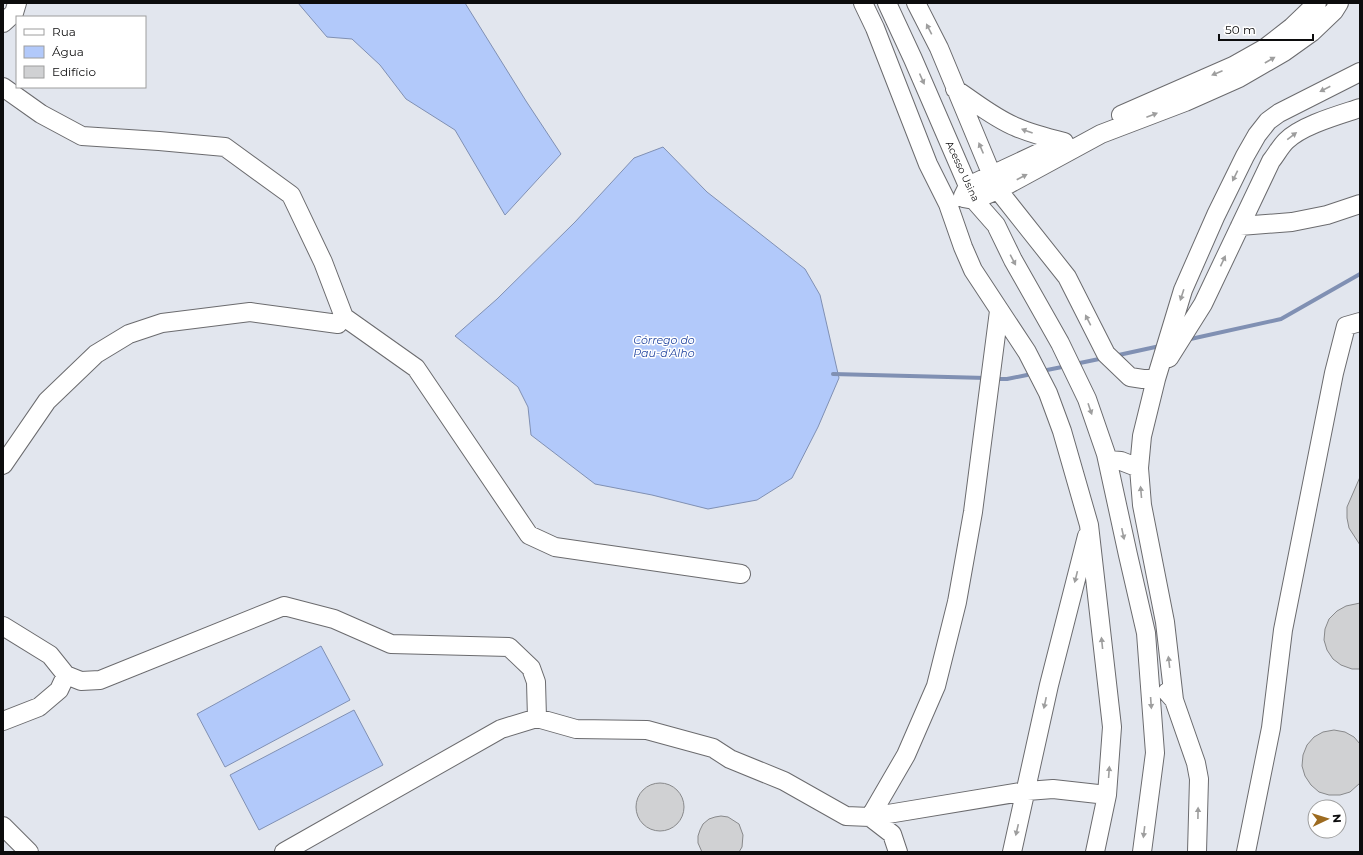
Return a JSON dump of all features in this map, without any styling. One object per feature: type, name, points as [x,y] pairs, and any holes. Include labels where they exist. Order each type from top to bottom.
[{"type":"street","points":[[3,24],[14,13],[17,3]]},
{"type":"street","points":[[863,3],[875,28],[928,164],[963,197],[973,270],[1027,352],[1048,393],[1062,431],[1089,525],[1112,727],[1108,795],[1095,852]]},
{"type":"street","points":[[963,197],[1067,147],[1153,100],[1233,66],[1265,48],[1292,27],[1317,3]]},
{"type":"street","points":[[955,89],[994,116],[1015,127],[1067,147],[1185,102],[1239,78],[1284,52],[1312,32],[1339,3]]},
{"type":"street","points":[[875,28],[890,11],[917,5],[939,48],[995,182],[1067,277],[1111,359],[1130,377],[1156,379]]},
{"type":"street","name":"Acesso Usina","points":[[890,11],[913,59],[963,197],[996,226],[1071,365],[1087,399],[1108,460],[1146,633],[1155,752],[1142,852]]},
{"type":"street","points":[[1173,343],[1183,290],[1226,195],[1256,135],[1268,121],[1279,113],[1360,72]]},
{"type":"street","points":[[3,87],[41,114],[82,136],[226,147],[291,195],[323,262],[344,317],[416,368],[529,535],[555,547],[741,574]]},
{"type":"street","points":[[1197,852],[1199,779],[1196,763],[1174,700],[1165,622],[1142,505],[1139,468],[1142,436],[1156,379],[1173,343],[1203,304],[1271,161],[1286,141],[1297,132],[1314,124],[1360,108]]},
{"type":"street","points":[[1256,135],[1271,161]]},
{"type":"street","points":[[995,182],[996,226]]},
{"type":"street","points":[[1240,226],[1292,222],[1327,215],[1360,204]]},
{"type":"street","points":[[870,817],[906,755],[936,686],[960,587],[973,512],[999,311]]},
{"type":"street","points":[[3,465],[47,401],[96,354],[129,334],[162,323],[250,312],[338,324],[344,317]]},
{"type":"street","points":[[1246,852],[1271,728],[1283,630],[1334,372],[1346,326],[1360,322]]},
{"type":"street","points":[[1108,460],[1121,461],[1139,468]]},
{"type":"street","points":[[1012,852],[1049,685],[1089,525]]},
{"type":"street","points":[[3,626],[50,655],[66,675],[81,681],[100,680],[284,606],[334,619],[391,644],[509,647],[531,668],[536,682],[537,718]]},
{"type":"street","points":[[1149,672],[1174,700]]},
{"type":"street","points":[[3,721],[39,707],[59,690],[66,675]]},
{"type":"street","points":[[284,852],[501,729],[537,718],[576,729],[646,730],[713,748],[730,759],[784,781],[846,816],[870,817],[1026,791],[1053,789],[1108,795]]},
{"type":"street","points":[[870,817],[892,834],[898,852]]},
{"type":"street","points":[[3,826],[29,852]]},
{"type":"shaded area","points":[[3,3],[1360,3],[1360,852],[3,852]]},
{"type":"water","points":[[298,3],[465,3],[561,154],[505,215],[455,130],[406,99],[380,65],[352,39],[327,37]]},
{"type":"water","name":"Córrego do Pau-d'Alho","points":[[663,147],[707,192],[805,269],[820,295],[839,378],[818,427],[792,478],[757,500],[708,509],[652,495],[595,484],[531,435],[528,407],[518,387],[455,336],[497,299],[575,222],[634,158]]},
{"type":"water","points":[[321,646],[350,700],[225,767],[197,714]]},
{"type":"water","points":[[354,710],[383,765],[259,830],[230,775]]},
{"type":"building","points":[[1360,477],[1360,545],[1349,528],[1347,507]]},
{"type":"building","points":[[1360,603],[1360,669],[1352,669],[1341,665],[1333,659],[1327,650],[1324,640],[1325,629],[1329,619],[1337,611],[1346,606]]},
{"type":"building","points":[[1334,730],[1345,732],[1354,737],[1360,744],[1360,783],[1350,792],[1340,795],[1329,795],[1319,792],[1311,785],[1305,776],[1302,766],[1303,755],[1307,745],[1314,737],[1323,732]]},
{"type":"building","points":[[660,783],[669,785],[677,790],[682,798],[684,807],[682,816],[677,824],[669,829],[660,831],[651,829],[643,824],[638,816],[636,807],[638,798],[643,790],[651,785]]},
{"type":"building","points":[[721,816],[728,817],[739,824],[743,835],[742,847],[739,852],[702,852],[698,843],[698,836],[703,824],[709,819]]},
{"type":"waterway","points":[[1186,340],[1281,319],[1360,274]]},
{"type":"waterway","points":[[1114,356],[1160,346]]},
{"type":"waterway","points":[[1075,364],[1104,358]]},
{"type":"waterway","points":[[1047,370],[1067,366]]},
{"type":"waterway","points":[[833,374],[986,378]]},
{"type":"waterway","points":[[995,379],[1007,379],[1027,375]]}]
